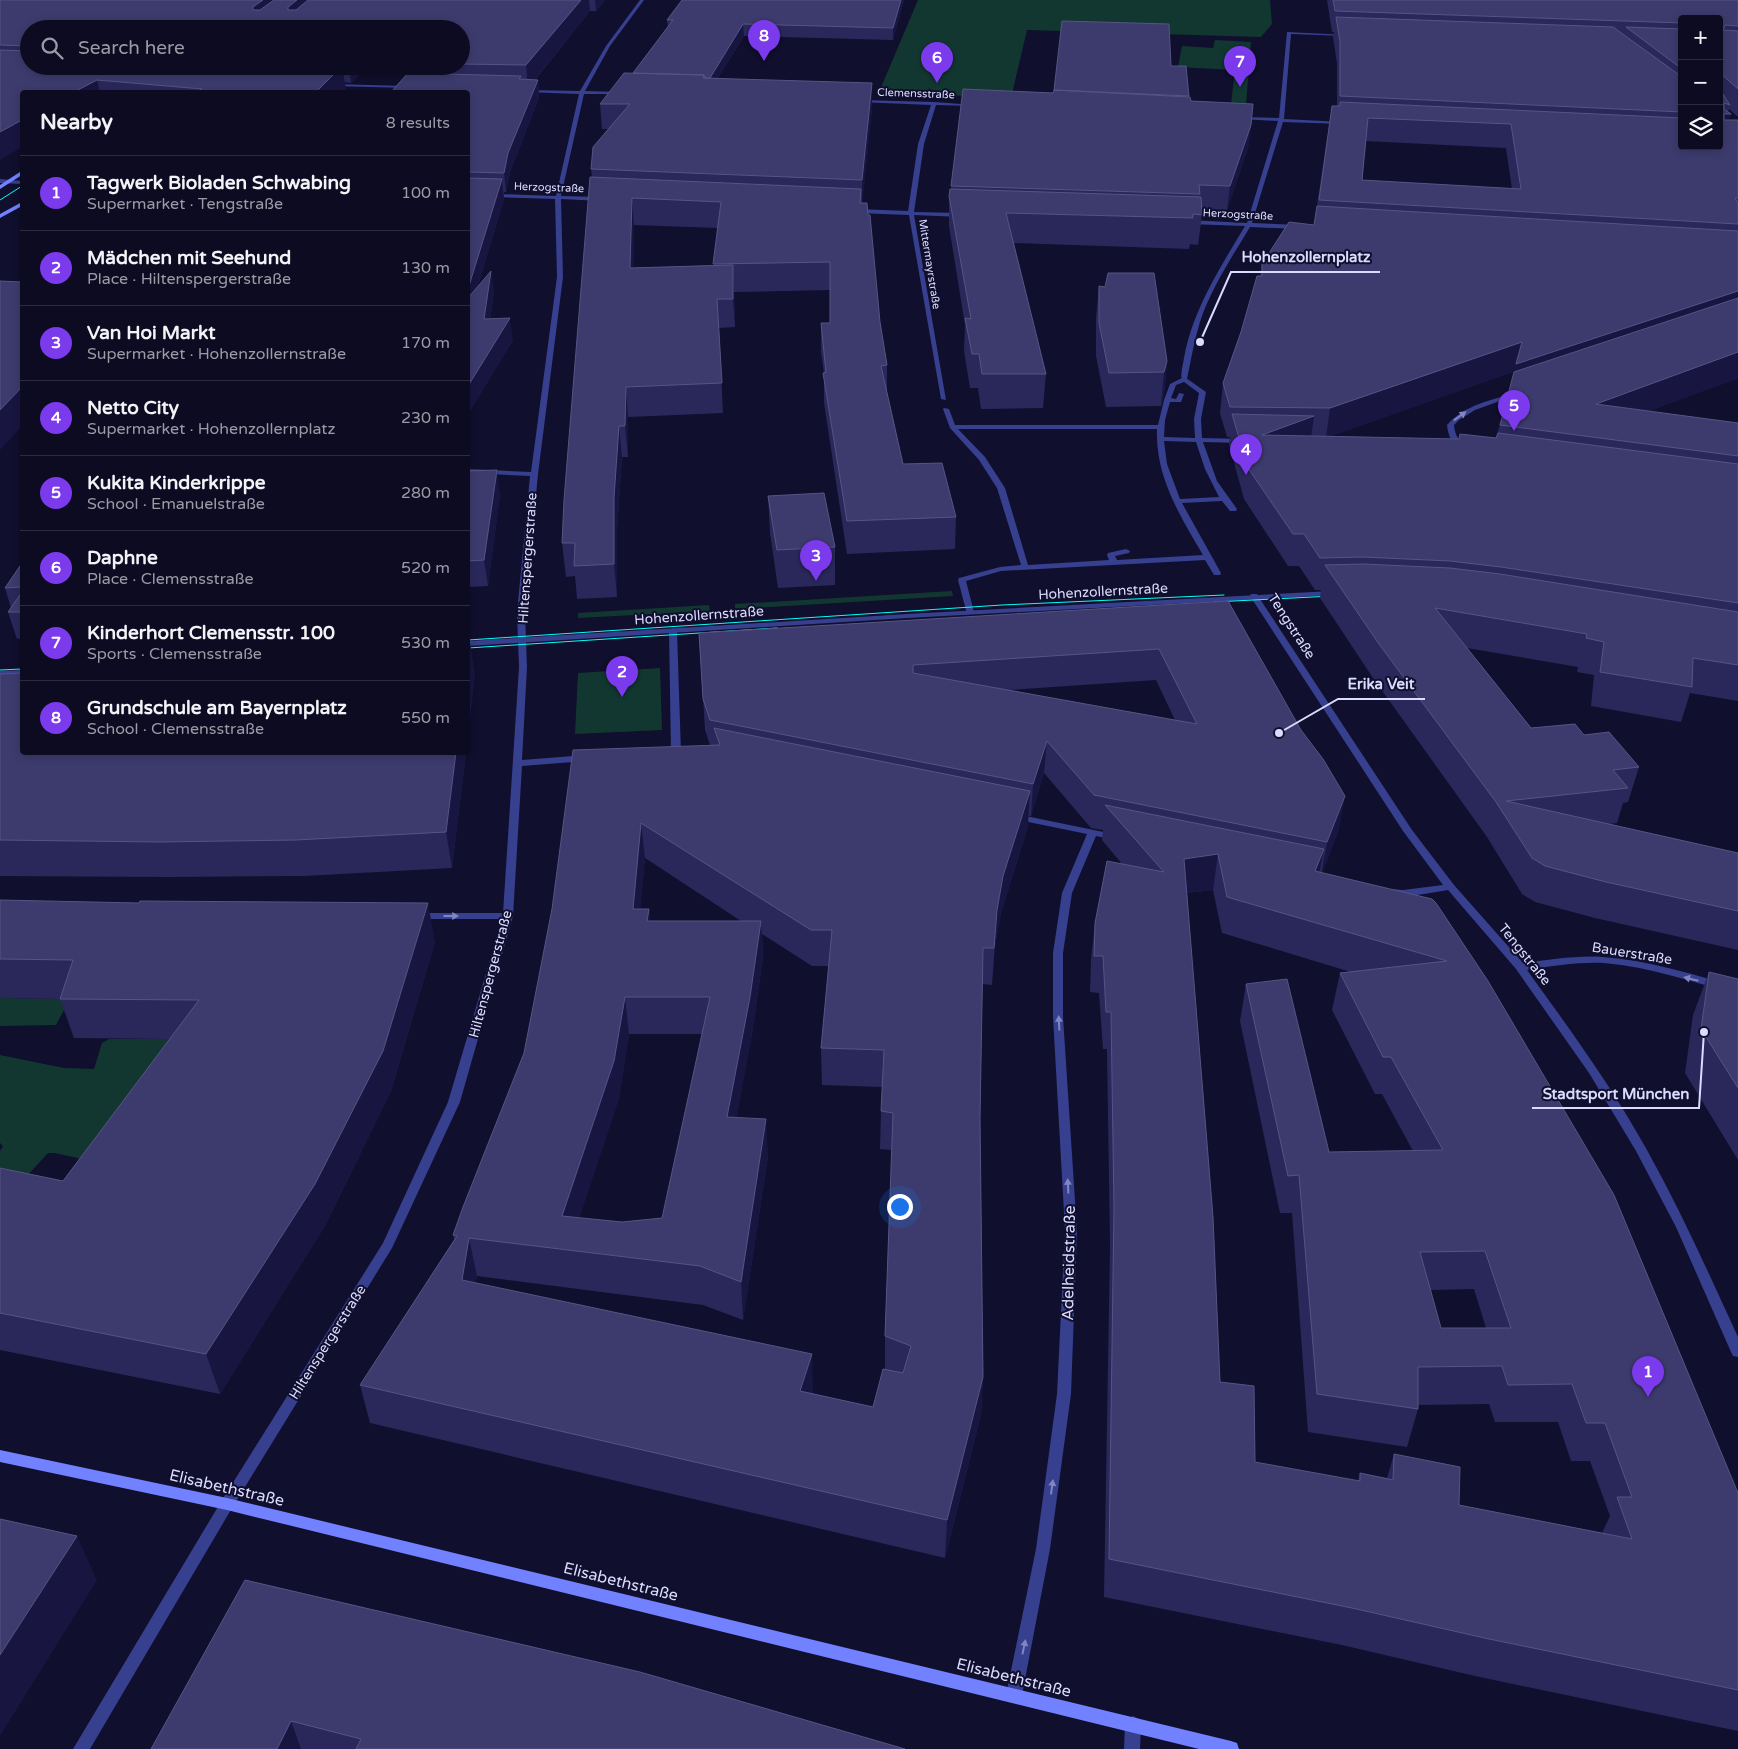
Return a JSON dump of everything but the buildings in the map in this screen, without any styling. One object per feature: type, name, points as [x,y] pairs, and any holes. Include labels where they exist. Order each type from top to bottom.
[{"type":"main road","points":[[0,187],[20,174]]},
{"type":"main road","points":[[0,216],[20,205]]},
{"type":"main road","name":"Elisabethstraße","points":[[0,1456],[226,1504],[1232,1749]]},
{"type":"street","name":"Hiltenspergerstraße","points":[[81,1749],[226,1504],[388,1245],[454,1102],[508,916],[523,667],[521,613],[534,474],[560,277],[558,197],[582,92],[608,46],[642,0]]},
{"type":"street","points":[[1184,379],[1196,320],[1210,289],[1249,224],[1281,120],[1289,33],[1347,35]]},
{"type":"street","points":[[331,85],[410,88]]},
{"type":"street","points":[[520,91],[625,94]]},
{"type":"street","name":"Clemensstraße","points":[[855,101],[982,106]]},
{"type":"street","name":"Mittermayrstraße","points":[[934,103],[921,144],[911,213],[944,399]]},
{"type":"street","points":[[1235,118],[1349,123]]},
{"type":"street","points":[[0,181],[20,183]]},
{"type":"street","name":"Herzogstraße","points":[[470,194],[607,200]]},
{"type":"street","points":[[852,211],[970,215]]},
{"type":"street","name":"Herzogstraße","points":[[1184,222],[1308,228]]},
{"type":"street","points":[[1184,379],[1173,384],[1164,409],[1161,427],[1168,483],[1217,573]]},
{"type":"street","points":[[1184,379],[1203,392],[1197,424],[1200,440],[1204,458],[1229,509]]},
{"type":"street","points":[[1468,451],[1453,444],[1450,425],[1457,417],[1469,410],[1524,391]]},
{"type":"street","points":[[1167,400],[1180,401],[1181,394]]},
{"type":"street","points":[[946,409],[952,428],[982,459],[1000,488],[1025,567]]},
{"type":"street","points":[[952,428],[1161,427]]},
{"type":"street","points":[[1161,439],[1248,441]]},
{"type":"street","points":[[470,471],[534,474]]},
{"type":"street","points":[[1177,501],[1224,500]]},
{"type":"street","points":[[1115,558],[1127,553]]},
{"type":"street","points":[[970,612],[962,580],[1000,569],[1115,558],[1208,557]]},
{"type":"street","name":"Hohenzollernstraße","points":[[470,644],[970,612],[1340,593]]},
{"type":"street","name":"Tengstraße","points":[[1254,596],[1367,771],[1450,887],[1520,967],[1593,1070],[1641,1150],[1682,1227],[1738,1352]]},
{"type":"street","points":[[673,631],[677,753]]},
{"type":"street","points":[[0,674],[20,673]]},
{"type":"street","points":[[518,763],[594,758]]},
{"type":"street","points":[[1010,816],[1127,840]]},
{"type":"street","name":"Adelheidstraße","points":[[1014,1695],[1043,1549],[1064,1394],[1071,1231],[1058,1017],[1058,953],[1067,893],[1093,832]]},
{"type":"street","points":[[1378,891],[1403,892],[1450,887]]},
{"type":"street","points":[[408,916],[508,916]]},
{"type":"street","name":"Bauerstraße","points":[[1520,967],[1584,960],[1604,960],[1650,968],[1738,990]]},
{"type":"street","points":[[1132,1749],[1134,1724]]},
{"type":"green space","points":[[918,0],[1270,0],[1272,24],[1261,37],[1027,30],[1011,98],[879,92]]},
{"type":"green space","points":[[1215,40],[1251,42],[1246,105],[1231,104],[1235,70],[1178,67],[1182,46],[1213,48]]},
{"type":"green space","points":[[952,591],[953,596],[735,609],[735,604]]},
{"type":"green space","points":[[709,605],[710,611],[578,618],[578,613]]},
{"type":"green space","points":[[660,668],[662,730],[575,734],[578,673]]},
{"type":"green space","points":[[0,998],[70,999],[56,1025],[0,1026]]},
{"type":"green space","points":[[109,1039],[211,1039],[94,1201],[0,1205],[0,1151],[3,1146],[0,1143],[0,1055],[64,1068],[94,1069],[102,1043]],"holes":[[[48,1153],[82,1159],[61,1190],[27,1176]]]},
{"type":"tram line","points":[[0,200],[20,187]]},
{"type":"tram line","points":[[470,640],[1002,605],[1224,595]]},
{"type":"tram line","points":[[1214,602],[1333,596]]},
{"type":"tram line","points":[[470,648],[777,628]]},
{"type":"tram line","points":[[0,670],[20,669]]},
{"type":"place","name":"Grundschule am Bayernplatz","points":[[764,61]]},
{"type":"place","name":"Daphne","points":[[937,83]]},
{"type":"place","name":"Kinderhort Clemensstr. 100","points":[[1240,87]]},
{"type":"place","name":"Hohenzollernplatz","points":[[1200,342]]},
{"type":"place","name":"Kukita Kinderkrippe","points":[[1514,431]]},
{"type":"place","name":"Netto City","points":[[1246,475]]},
{"type":"place","name":"Van Hoi Markt","points":[[816,581]]},
{"type":"place","name":"Mädchen mit Seehund","points":[[622,697]]},
{"type":"place","name":"Erika Veit","points":[[1279,733]]},
{"type":"place","name":"Stadtsport München","points":[[1704,1032]]},
{"type":"place","name":"Tagwerk Bioladen Schwabing","points":[[1648,1397]]}]
